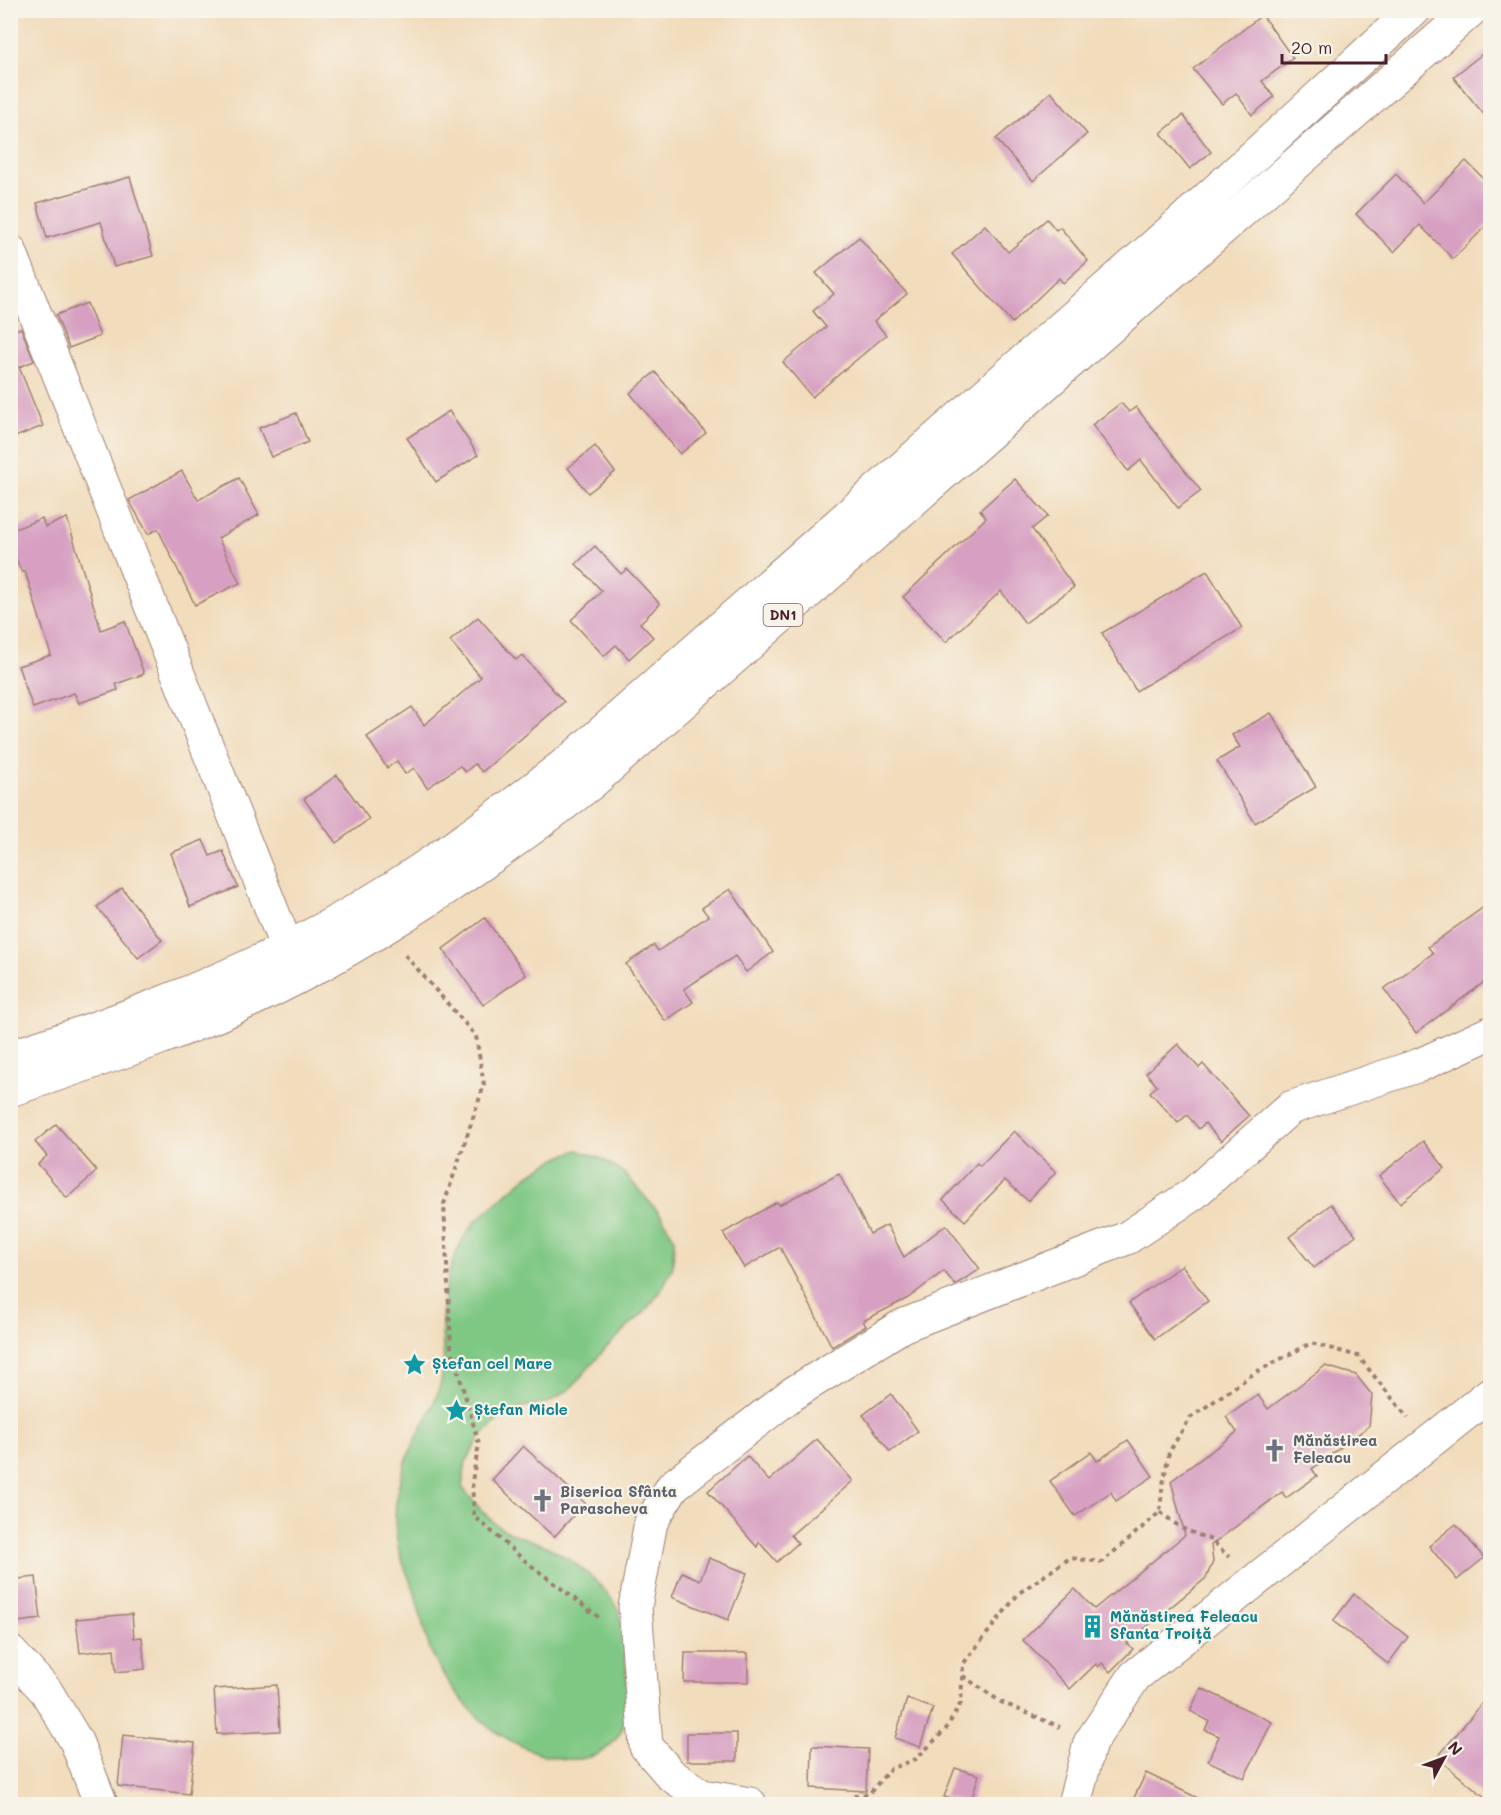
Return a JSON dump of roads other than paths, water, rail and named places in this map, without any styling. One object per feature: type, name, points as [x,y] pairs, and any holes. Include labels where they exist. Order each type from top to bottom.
[{"type":"main road","name":"DN1","points":[[10,1057],[113,1024],[198,989],[287,948],[432,864],[573,758],[1179,225],[1414,10]]},
{"type":"main road","name":"DN1","points":[[10,1090],[124,1053],[210,1018],[301,976],[409,913],[523,837],[599,776],[1471,10]]},
{"type":"main road","points":[[10,251],[287,948]]},
{"type":"main road","points":[[750,1804],[702,1800],[671,1774],[646,1746],[635,1607],[651,1522],[673,1486],[792,1394],[902,1326],[1127,1238],[1193,1194],[1290,1108],[1420,1065],[1491,1033]]},
{"type":"main road","points":[[1074,1804],[1090,1743],[1135,1676],[1491,1394]]},
{"type":"main road","points":[[10,1652],[46,1691],[76,1741],[101,1804]]},
{"type":"place","name":"Ștefan cel Mare","points":[[414,1364]]},
{"type":"place","name":"Ștefan Micle","points":[[456,1410]]},
{"type":"place","name":"Mănăstirea Feleacu","points":[[1275,1450]]},
{"type":"place","name":"Biserica Sfânta Parascheva","points":[[542,1501]]},
{"type":"place","name":"Mănăstirea Feleacu Sfanta Troiță","points":[[1092,1626]]}]
